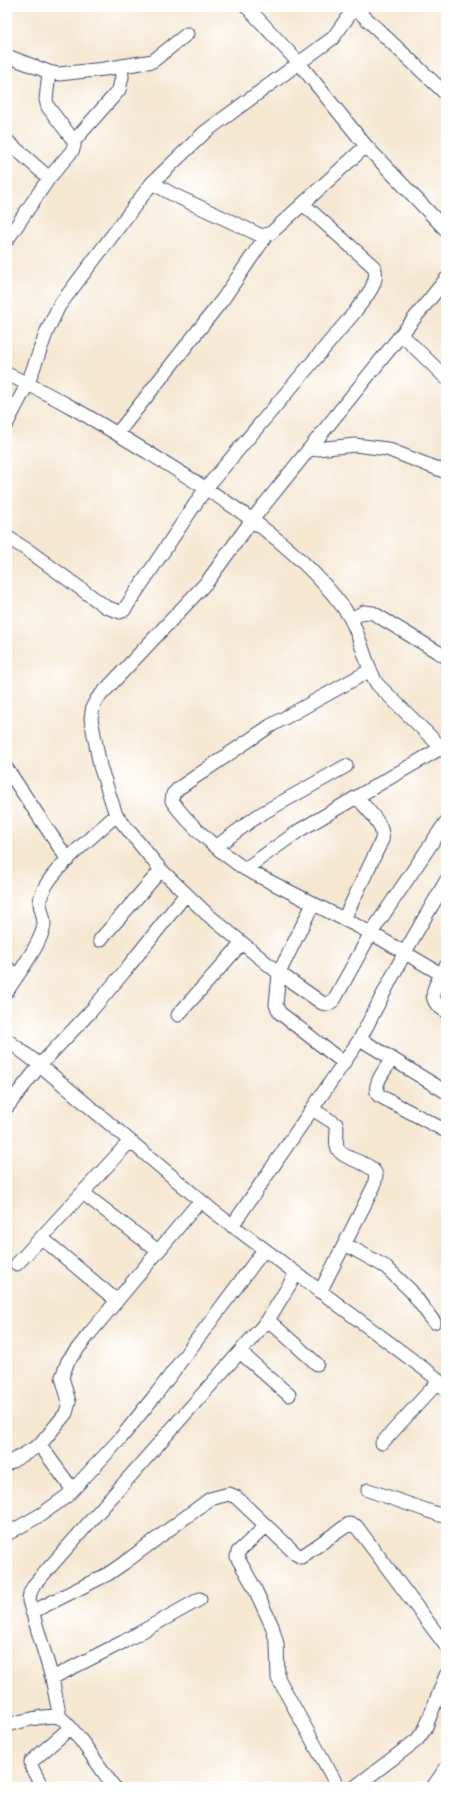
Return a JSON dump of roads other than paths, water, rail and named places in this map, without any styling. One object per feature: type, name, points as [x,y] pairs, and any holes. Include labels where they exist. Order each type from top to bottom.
[{"type":"street","points":[[247,7],[299,63],[366,146],[446,230]]},
{"type":"street","points":[[7,423],[28,383],[46,331],[59,306],[152,183],[205,132],[333,38],[355,7],[446,94]]},
{"type":"street","points":[[7,56],[49,72],[59,74],[153,61],[187,34]]},
{"type":"street","points":[[7,240],[49,178],[72,151],[74,141],[119,90],[122,77],[121,66]]},
{"type":"street","points":[[49,72],[46,100],[48,107],[74,141]]},
{"type":"street","points":[[7,141],[49,178]]},
{"type":"street","points":[[116,434],[223,300],[266,236],[366,146]]},
{"type":"street","points":[[152,183],[216,216],[262,236],[266,236]]},
{"type":"street","points":[[7,538],[29,551],[106,607],[120,612],[127,606],[206,488],[354,313],[374,283],[376,276],[374,268],[303,204]]},
{"type":"street","points":[[446,279],[252,520],[207,582],[97,699],[93,706],[90,719],[100,766],[116,815],[161,870],[207,914],[279,973],[317,1001],[328,1004],[334,1000],[371,933],[446,822]]},
{"type":"street","points":[[402,335],[446,378]]},
{"type":"street","points":[[7,374],[45,392],[206,488],[252,520],[303,560],[343,607],[351,619],[369,670],[377,684],[444,750],[300,830],[245,869]]},
{"type":"street","points":[[308,450],[355,445],[387,449],[446,472]]},
{"type":"street","points":[[351,619],[364,612],[373,613],[446,657]]},
{"type":"street","points":[[369,670],[270,726],[179,788],[173,794],[172,801],[177,808],[234,862],[245,869],[371,933],[405,952],[444,970],[432,995],[437,1006],[446,1011]]},
{"type":"street","points":[[217,846],[259,815],[346,766]]},
{"type":"street","points":[[7,769],[68,860]]},
{"type":"street","points":[[344,919],[382,840],[383,833],[378,823],[357,798]]},
{"type":"street","points":[[7,991],[32,952],[41,933],[44,924],[39,904],[45,888],[54,874],[116,815]]},
{"type":"street","points":[[100,940],[161,870]]},
{"type":"street","points":[[232,1226],[360,1039],[405,952],[446,881]]},
{"type":"street","points":[[7,1107],[40,1065],[91,1011],[124,972],[186,894]]},
{"type":"street","points":[[313,904],[279,973],[276,1005],[278,1010],[344,1063]]},
{"type":"street","points":[[178,1015],[242,943]]},
{"type":"street","points":[[7,967],[16,977]]},
{"type":"street","points":[[360,1039],[446,1092]]},
{"type":"street","points":[[7,1040],[40,1065],[200,1201],[435,1377],[442,1386],[382,1443]]},
{"type":"street","points":[[392,1059],[376,1085],[375,1091],[378,1095],[446,1131]]},
{"type":"street","points":[[312,1109],[336,1124],[338,1129],[337,1143],[341,1152],[372,1169],[376,1175],[374,1186],[320,1292]]},
{"type":"street","points":[[17,1264],[83,1194],[130,1141]]},
{"type":"street","points":[[83,1194],[158,1251]]},
{"type":"street","points":[[7,1464],[40,1445],[56,1428],[69,1408],[69,1402],[62,1377],[68,1361],[200,1201]]},
{"type":"street","points":[[42,1238],[116,1301]]},
{"type":"street","points":[[344,1244],[390,1271],[411,1291],[434,1322]]},
{"type":"street","points":[[7,1534],[42,1514],[67,1496],[120,1439],[157,1393],[264,1250]]},
{"type":"street","points":[[114,1787],[70,1728],[60,1718],[52,1678],[29,1601],[30,1593],[34,1585],[268,1320],[296,1274]]},
{"type":"street","points":[[268,1320],[317,1364]]},
{"type":"street","points":[[240,1352],[289,1395]]},
{"type":"street","points":[[40,1445],[72,1489]]},
{"type":"street","points":[[368,1490],[446,1517]]},
{"type":"street","points":[[32,1612],[108,1574],[124,1564],[210,1499],[229,1494],[236,1497],[301,1557],[349,1524],[356,1526],[446,1646]]},
{"type":"street","points":[[266,1526],[238,1552],[237,1557],[253,1585],[272,1626],[277,1644],[278,1678],[338,1787]]},
{"type":"street","points":[[52,1678],[123,1642],[200,1599]]},
{"type":"street","points":[[355,1787],[417,1740],[425,1729],[446,1675]]},
{"type":"street","points":[[7,1724],[52,1717],[60,1718]]},
{"type":"street","points":[[42,1787],[32,1768],[31,1762],[70,1728]]},
{"type":"street","points":[[433,1787],[446,1768]]}]
